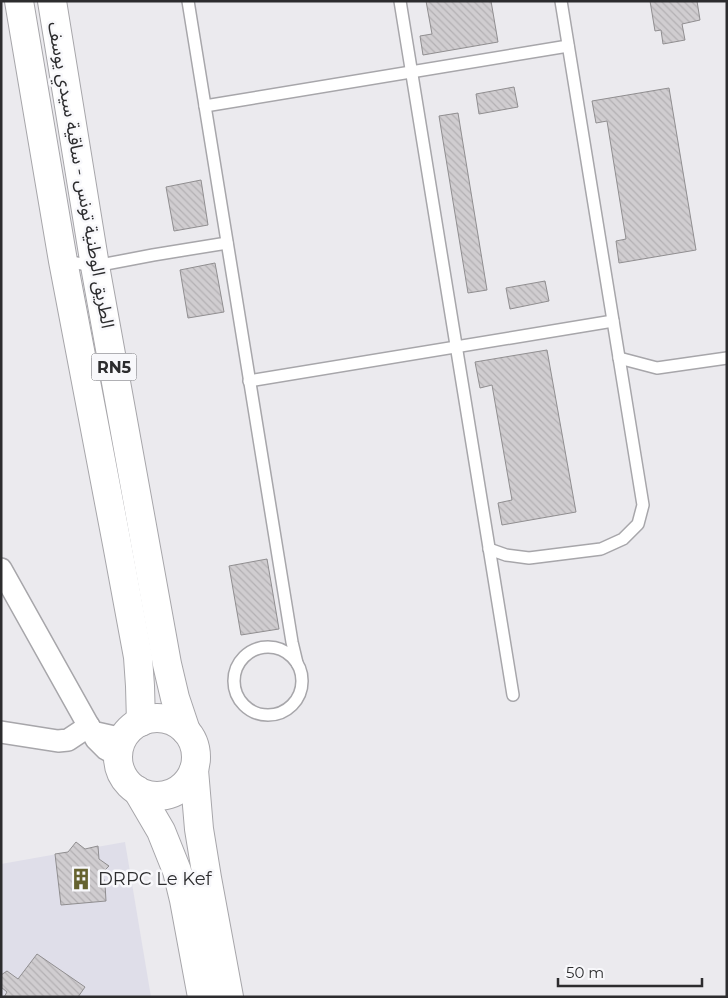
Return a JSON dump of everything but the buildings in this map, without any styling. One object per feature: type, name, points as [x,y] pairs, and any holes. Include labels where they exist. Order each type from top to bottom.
[{"type":"main road","name":"الطريق الوطنية تونس - ساقية سيدي يوسف","points":[[18,1],[63,261],[138,657],[140,686],[128,739]]},
{"type":"main road","name":"الطريق الوطنية تونس - ساقية سيدي يوسف","points":[[52,1],[95,266],[167,664],[186,731]]},
{"type":"main road","points":[[128,739],[153,718],[177,723],[186,731]]},
{"type":"main road","name":"RN5","points":[[186,731],[196,749],[194,770],[203,853],[229,997]]},
{"type":"main road","name":"RN5","points":[[128,739],[122,772],[131,785],[138,790],[161,831],[177,871],[202,997]]},
{"type":"main road","points":[[138,790],[154,796],[171,793],[185,784],[194,770]]},
{"type":"street","points":[[1,570],[90,729]]},
{"type":"street","points":[[1,732],[58,741],[68,740],[90,729],[128,739]]},
{"type":"lane","points":[[188,1],[292,642],[301,675],[301,688],[296,701],[286,710],[274,715],[260,715],[248,709],[238,700],[234,687],[234,674],[240,662],[249,652],[261,647],[275,647],[287,653],[296,662]]},
{"type":"lane","points":[[400,1],[513,695]]},
{"type":"lane","points":[[489,549],[506,556],[529,558],[601,549],[623,539],[638,524],[643,505],[561,1]]},
{"type":"lane","points":[[205,106],[568,46]]},
{"type":"lane","points":[[63,261],[95,266],[227,243]]},
{"type":"lane","points":[[249,381],[613,321]]},
{"type":"lane","points":[[619,358],[657,368],[727,358]]},
{"type":"shaded area","name":"DRPC Le Kef","points":[[125,842],[151,997],[1,997],[1,864]]},
{"type":"place","name":"DRPC Le Kef","points":[[81,879]]}]
